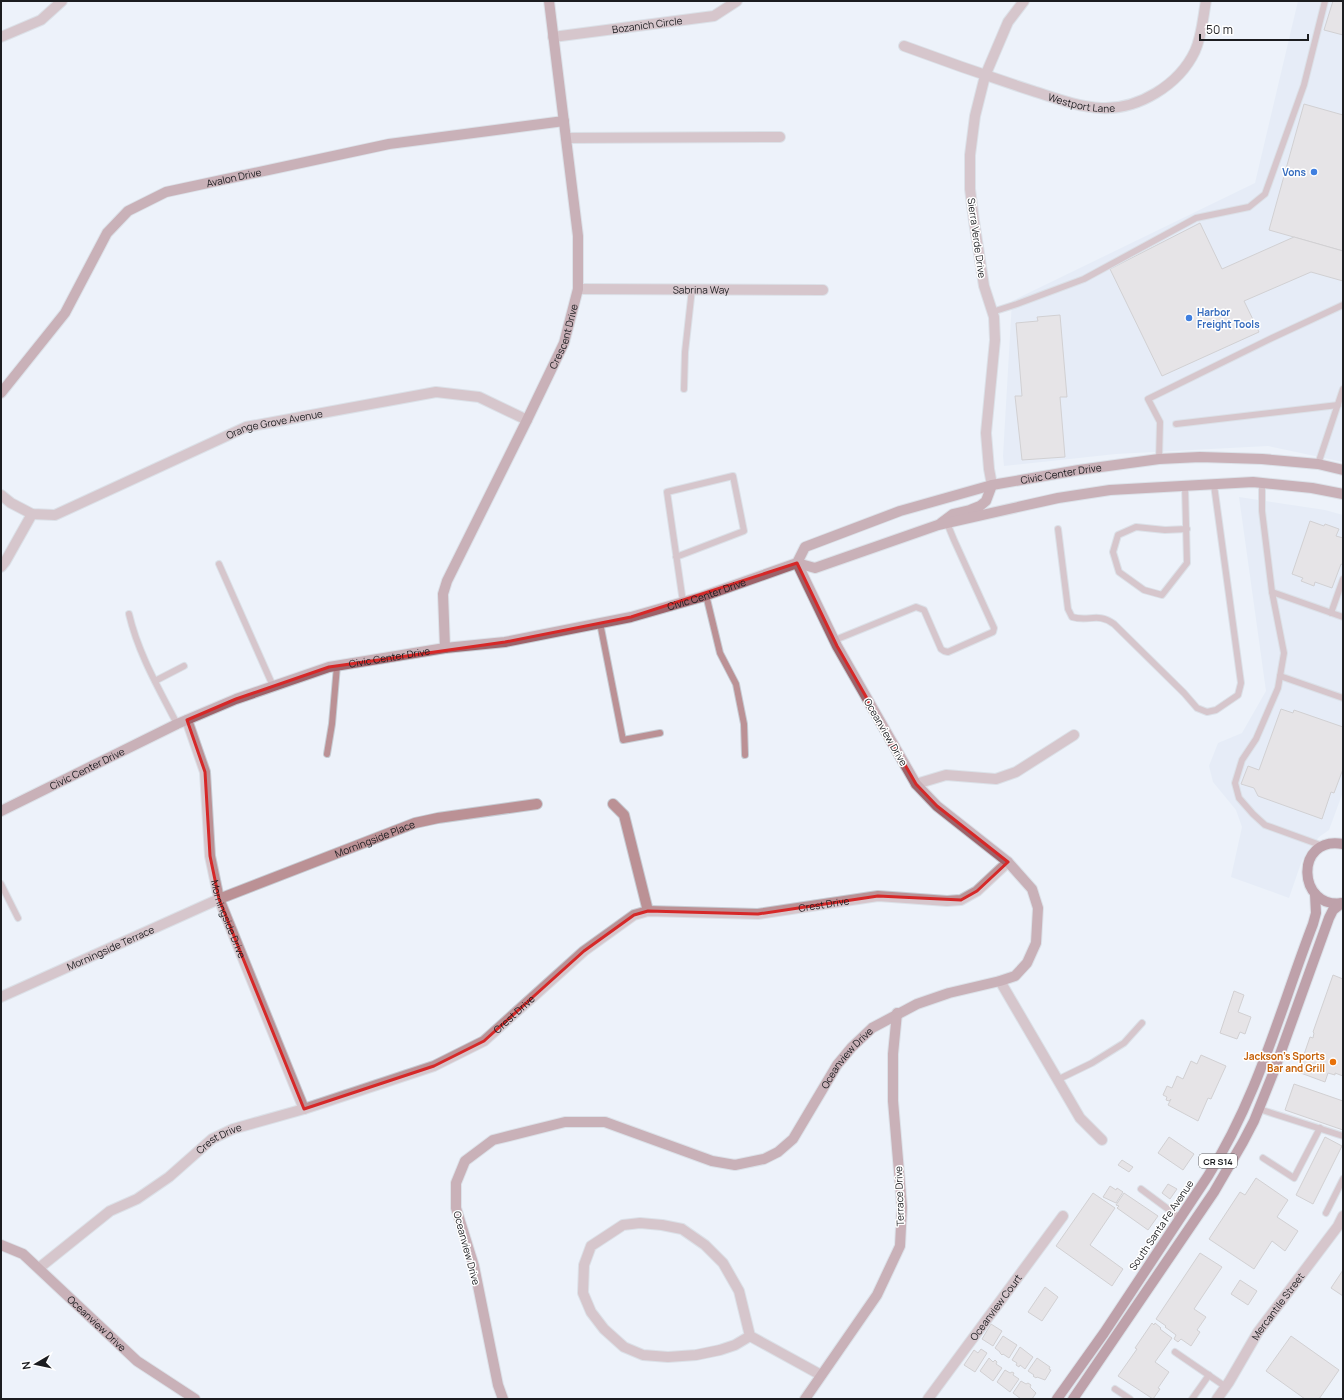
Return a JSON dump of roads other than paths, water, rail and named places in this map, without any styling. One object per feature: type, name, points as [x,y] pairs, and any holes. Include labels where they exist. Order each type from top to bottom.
[{"type":"main road","points":[[1323,846],[1340,844],[1343,834]]},
{"type":"main road","name":"South Santa Fe Avenue","points":[[1057,1399],[1104,1333],[1224,1150],[1248,1101],[1264,1061],[1313,924],[1316,913],[1315,894],[1310,886],[1306,872],[1312,854],[1323,846]]},
{"type":"main road","name":"CR S14","points":[[1315,894],[1328,902],[1336,904],[1342,903]]},
{"type":"main road","name":"CR S14","points":[[1073,1399],[1214,1192],[1243,1142],[1259,1109],[1274,1072],[1329,918],[1333,910],[1342,903]]},
{"type":"street","points":[[1,37],[41,20],[62,1]]},
{"type":"street","name":"Crescent Drive","points":[[445,648],[443,594],[447,581],[564,343],[578,289],[578,236],[549,1]]},
{"type":"street","name":"Bozanich Circle","points":[[554,37],[714,16],[737,1]]},
{"type":"street","name":"Sierra Verde Drive","points":[[992,485],[986,433],[995,340],[994,317],[984,286],[969,171],[970,154],[976,116],[985,76],[1008,22],[1024,1]]},
{"type":"street","name":"Westport Lane","points":[[904,46],[985,76],[1071,103],[1101,108],[1120,107],[1135,104],[1154,94],[1172,81],[1189,61],[1195,51],[1199,39],[1206,1]]},
{"type":"street","name":"Avalon Drive","points":[[1,393],[65,313],[107,232],[128,211],[166,192],[389,144],[564,121]]},
{"type":"street","points":[[566,138],[780,137]]},
{"type":"street","name":"Sabrina Way","points":[[578,289],[823,290]]},
{"type":"street","name":"Orange Grove Avenue","points":[[32,514],[55,515],[246,427],[436,392],[479,397],[527,420]]},
{"type":"street","name":"Civic Center Drive","points":[[1,811],[177,724],[236,699],[329,667],[445,648],[505,642],[630,617],[706,595],[797,563],[805,547],[900,511],[992,485],[1079,470],[1159,459],[1200,457],[1254,458],[1318,464],[1343,470]]},
{"type":"street","points":[[797,563],[815,568],[943,524],[1058,498],[1110,490],[1262,482],[1306,487],[1343,494]]},
{"type":"street","points":[[943,524],[953,514],[980,506],[986,501],[992,485]]},
{"type":"street","points":[[1,495],[11,503],[32,514],[1,567]]},
{"type":"street","name":"Oceanview Drive","points":[[503,1399],[498,1385],[474,1266],[456,1208],[456,1183],[465,1161],[493,1140],[565,1122],[605,1122],[712,1161],[735,1165],[764,1159],[778,1152],[793,1139],[837,1065],[852,1047],[872,1028],[897,1013],[917,1004],[949,993],[1000,982],[1015,976],[1026,963],[1036,943],[1038,908],[1032,889],[1008,862],[937,806],[916,784],[835,640],[797,563]]},
{"type":"street","name":"Morningside Drive","points":[[187,720],[205,772],[210,856],[219,899],[304,1109]]},
{"type":"street","points":[[916,784],[946,775],[996,779],[1016,772],[1074,735]]},
{"type":"street","name":"Morningside Place","points":[[219,899],[415,823],[438,818],[537,804]]},
{"type":"street","points":[[613,804],[624,815],[648,911]]},
{"type":"street","name":"Crest Drive","points":[[39,1268],[110,1211],[137,1199],[169,1177],[212,1139],[233,1129],[304,1109],[434,1066],[484,1041],[584,951],[634,914],[648,911],[758,914],[878,896],[947,901],[961,900],[977,891],[1008,862]]},
{"type":"street","name":"Morningside Terrace","points":[[1,997],[219,899]]},
{"type":"street","points":[[1000,982],[1080,1118],[1102,1140]]},
{"type":"street","name":"Terrace Drive","points":[[805,1399],[877,1295],[900,1246],[902,1207],[893,1101],[893,1054],[897,1013]]},
{"type":"street","name":"Oceanview Court","points":[[928,1399],[1063,1216]]},
{"type":"street","name":"Mercantile Street","points":[[1217,1399],[1226,1387],[1258,1332],[1338,1226],[1343,1216]]},
{"type":"street","points":[[750,1336],[735,1345],[696,1355],[668,1357],[643,1355],[624,1347],[604,1329],[592,1312],[583,1293],[584,1265],[591,1246],[623,1226],[640,1223],[682,1229],[705,1244],[723,1263],[739,1291],[750,1336],[822,1375]]},
{"type":"street","name":"Oceanview Drive","points":[[1,1245],[23,1254],[137,1361],[195,1399]]},
{"type":"lane","points":[[992,312],[1084,279],[1196,218],[1249,207],[1265,194],[1304,85],[1325,1]]},
{"type":"lane","points":[[684,389],[685,352],[692,289]]},
{"type":"lane","points":[[1159,459],[1160,422],[1148,399],[1343,305]]},
{"type":"lane","points":[[1318,464],[1343,389]]},
{"type":"lane","points":[[1176,424],[1338,405]]},
{"type":"lane","points":[[676,557],[744,531],[733,476],[667,492],[676,557],[683,602]]},
{"type":"lane","points":[[1262,482],[1262,511],[1272,592],[1284,653],[1278,688],[1256,739],[1242,760],[1235,783],[1239,798],[1252,814],[1265,825],[1323,846]]},
{"type":"lane","points":[[1058,529],[1068,609],[1072,617],[1080,619],[1099,617],[1107,619],[1114,624],[1184,693],[1197,708],[1208,712],[1216,710],[1238,695],[1241,683],[1214,485]]},
{"type":"lane","points":[[1184,486],[1187,529],[1187,563],[1162,595],[1144,590],[1119,572],[1113,552],[1118,535],[1136,527],[1165,530],[1187,529]]},
{"type":"lane","points":[[835,640],[916,607],[924,610],[941,649],[944,651],[948,652],[990,635],[993,632],[994,628],[954,540],[943,524]]},
{"type":"lane","points":[[219,564],[273,686]]},
{"type":"lane","points":[[1331,612],[1343,579]]},
{"type":"lane","points":[[1272,592],[1343,617]]},
{"type":"lane","points":[[706,595],[720,653],[736,684],[744,724],[745,755]]},
{"type":"lane","points":[[128,614],[132,629],[155,681],[177,724]]},
{"type":"lane","points":[[600,623],[622,740],[660,734]]},
{"type":"lane","points":[[155,681],[184,666]]},
{"type":"lane","points":[[327,754],[332,724],[336,666]]},
{"type":"lane","points":[[1280,676],[1343,698]]},
{"type":"lane","points":[[1,884],[18,918]]},
{"type":"lane","points":[[1057,1080],[1092,1063],[1124,1043],[1142,1023]]},
{"type":"lane","points":[[1259,1109],[1343,1136]]},
{"type":"lane","points":[[1263,1158],[1294,1178],[1320,1128]]},
{"type":"lane","points":[[1326,1213],[1343,1180]]},
{"type":"lane","points":[[1141,1189],[1180,1218]]},
{"type":"lane","points":[[1175,1352],[1226,1387]]},
{"type":"lane","points":[[1192,1399],[1209,1375]]},
{"type":"lane","points":[[1115,1389],[1130,1399]]},
{"type":"place","name":"Vons","points":[[1314,172]]},
{"type":"place","name":"Harbor Freight Tools","points":[[1189,318]]},
{"type":"place","name":"Jackson's Sports Bar and Grill","points":[[1333,1062]]}]
